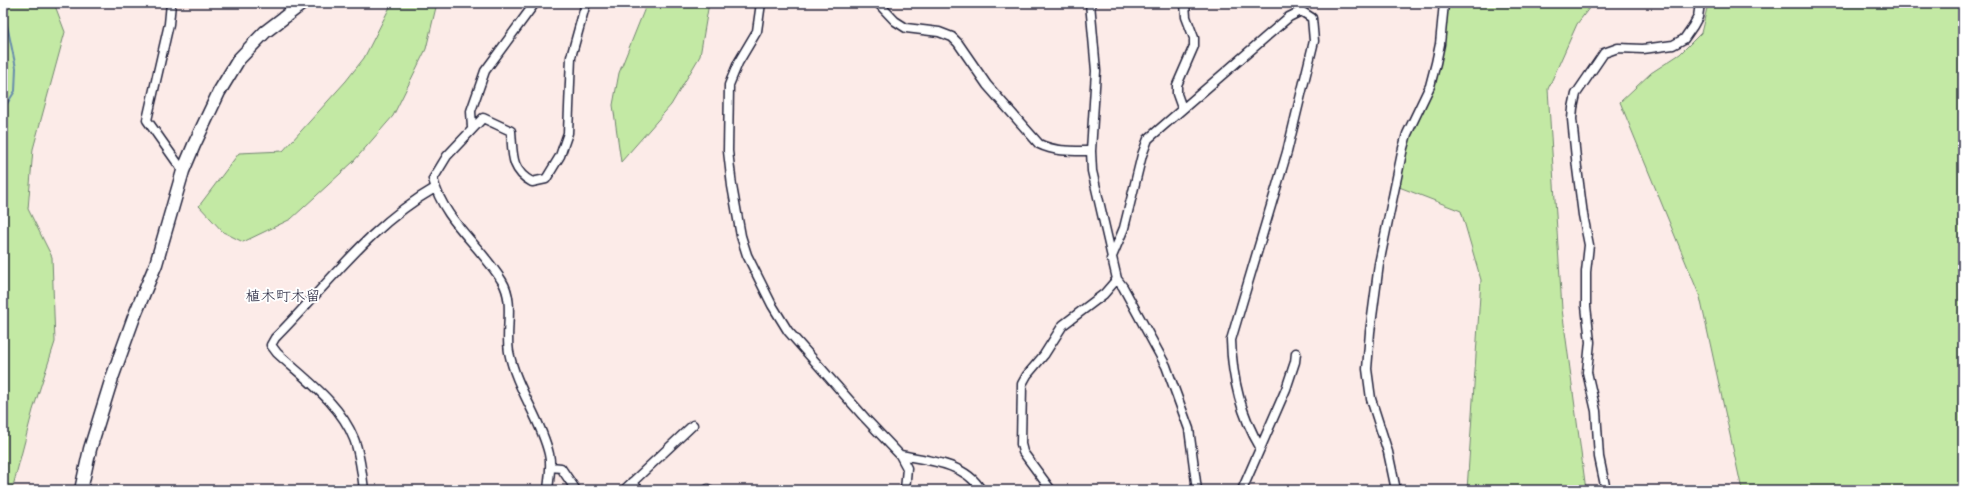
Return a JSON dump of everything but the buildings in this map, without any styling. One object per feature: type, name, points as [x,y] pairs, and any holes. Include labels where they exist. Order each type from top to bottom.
[{"type":"street","points":[[171,3],[169,24],[147,120],[183,171]]},
{"type":"street","points":[[80,490],[90,449],[112,378],[134,317],[156,264],[183,171],[219,92],[239,58],[264,32],[304,3]]},
{"type":"street","points":[[472,128],[471,111],[486,71],[535,3]]},
{"type":"street","points":[[548,490],[551,467],[549,454],[543,434],[513,365],[509,352],[508,297],[505,287],[487,260],[440,201],[433,179],[447,156],[483,118],[510,131],[514,161],[519,174],[532,182],[546,179],[560,156],[568,133],[571,57],[586,3]]},
{"type":"street","points":[[761,3],[757,31],[738,63],[729,85],[728,150],[741,236],[747,255],[772,305],[788,331],[900,455],[907,468],[905,490]]},
{"type":"street","points":[[878,3],[895,21],[906,28],[939,32],[952,37],[958,43],[992,91],[1039,144],[1046,148],[1064,151],[1091,151]]},
{"type":"street","points":[[1090,3],[1096,71],[1091,151],[1092,175],[1117,279],[1166,366],[1189,429],[1197,490]]},
{"type":"street","points":[[1182,108],[1177,94],[1178,85],[1194,46],[1194,38],[1186,17],[1185,3]]},
{"type":"street","points":[[1396,490],[1388,452],[1369,389],[1367,369],[1370,332],[1379,264],[1407,134],[1430,86],[1440,44],[1444,3]]},
{"type":"street","points":[[1606,490],[1599,457],[1596,411],[1587,372],[1590,342],[1586,306],[1586,272],[1590,245],[1583,215],[1578,176],[1572,119],[1573,108],[1576,94],[1604,53],[1618,48],[1643,49],[1673,45],[1684,39],[1693,26],[1698,17],[1700,4]]},
{"type":"street","points":[[1111,259],[1124,228],[1142,155],[1148,138],[1289,17],[1301,10],[1312,18],[1314,41],[1287,152],[1231,340],[1231,357],[1238,395],[1249,428],[1260,447]]},
{"type":"street","points":[[364,490],[354,439],[343,419],[329,402],[277,353],[271,345],[275,338],[373,232],[415,199],[435,188]]},
{"type":"street","points":[[1052,490],[1023,452],[1021,444],[1022,384],[1027,374],[1044,355],[1063,325],[1104,294],[1117,279]]},
{"type":"street","points":[[1242,490],[1286,389],[1295,362],[1296,353]]},
{"type":"street","points":[[624,490],[693,426]]},
{"type":"street","points":[[900,455],[954,467],[967,475],[981,490]]},
{"type":"street","points":[[551,467],[561,468],[576,490]]},
{"type":"street","points":[[632,482],[639,490]]},
{"type":"green space","points":[[3,3],[54,3],[65,32],[33,149],[28,209],[52,257],[55,342],[33,410],[12,490],[3,490]]},
{"type":"green space","points":[[392,3],[437,3],[426,49],[393,116],[353,162],[291,219],[243,242],[223,232],[199,206],[239,153],[283,151],[346,81],[364,58]]},
{"type":"green space","points":[[647,3],[709,3],[700,56],[671,105],[621,162],[613,105],[619,73]]},
{"type":"green space","points":[[1450,3],[1593,3],[1577,24],[1548,89],[1562,309],[1586,490],[1467,490],[1481,280],[1461,211],[1394,185],[1426,90]]},
{"type":"green space","points":[[1712,3],[1963,3],[1963,490],[1742,490],[1700,297],[1620,102],[1651,73],[1680,54],[1701,33],[1707,8]]},
{"type":"waterway","points":[[3,6],[16,68],[15,91],[3,110]]},
{"type":"district","name":"植木町木留","points":[[283,296]]}]
